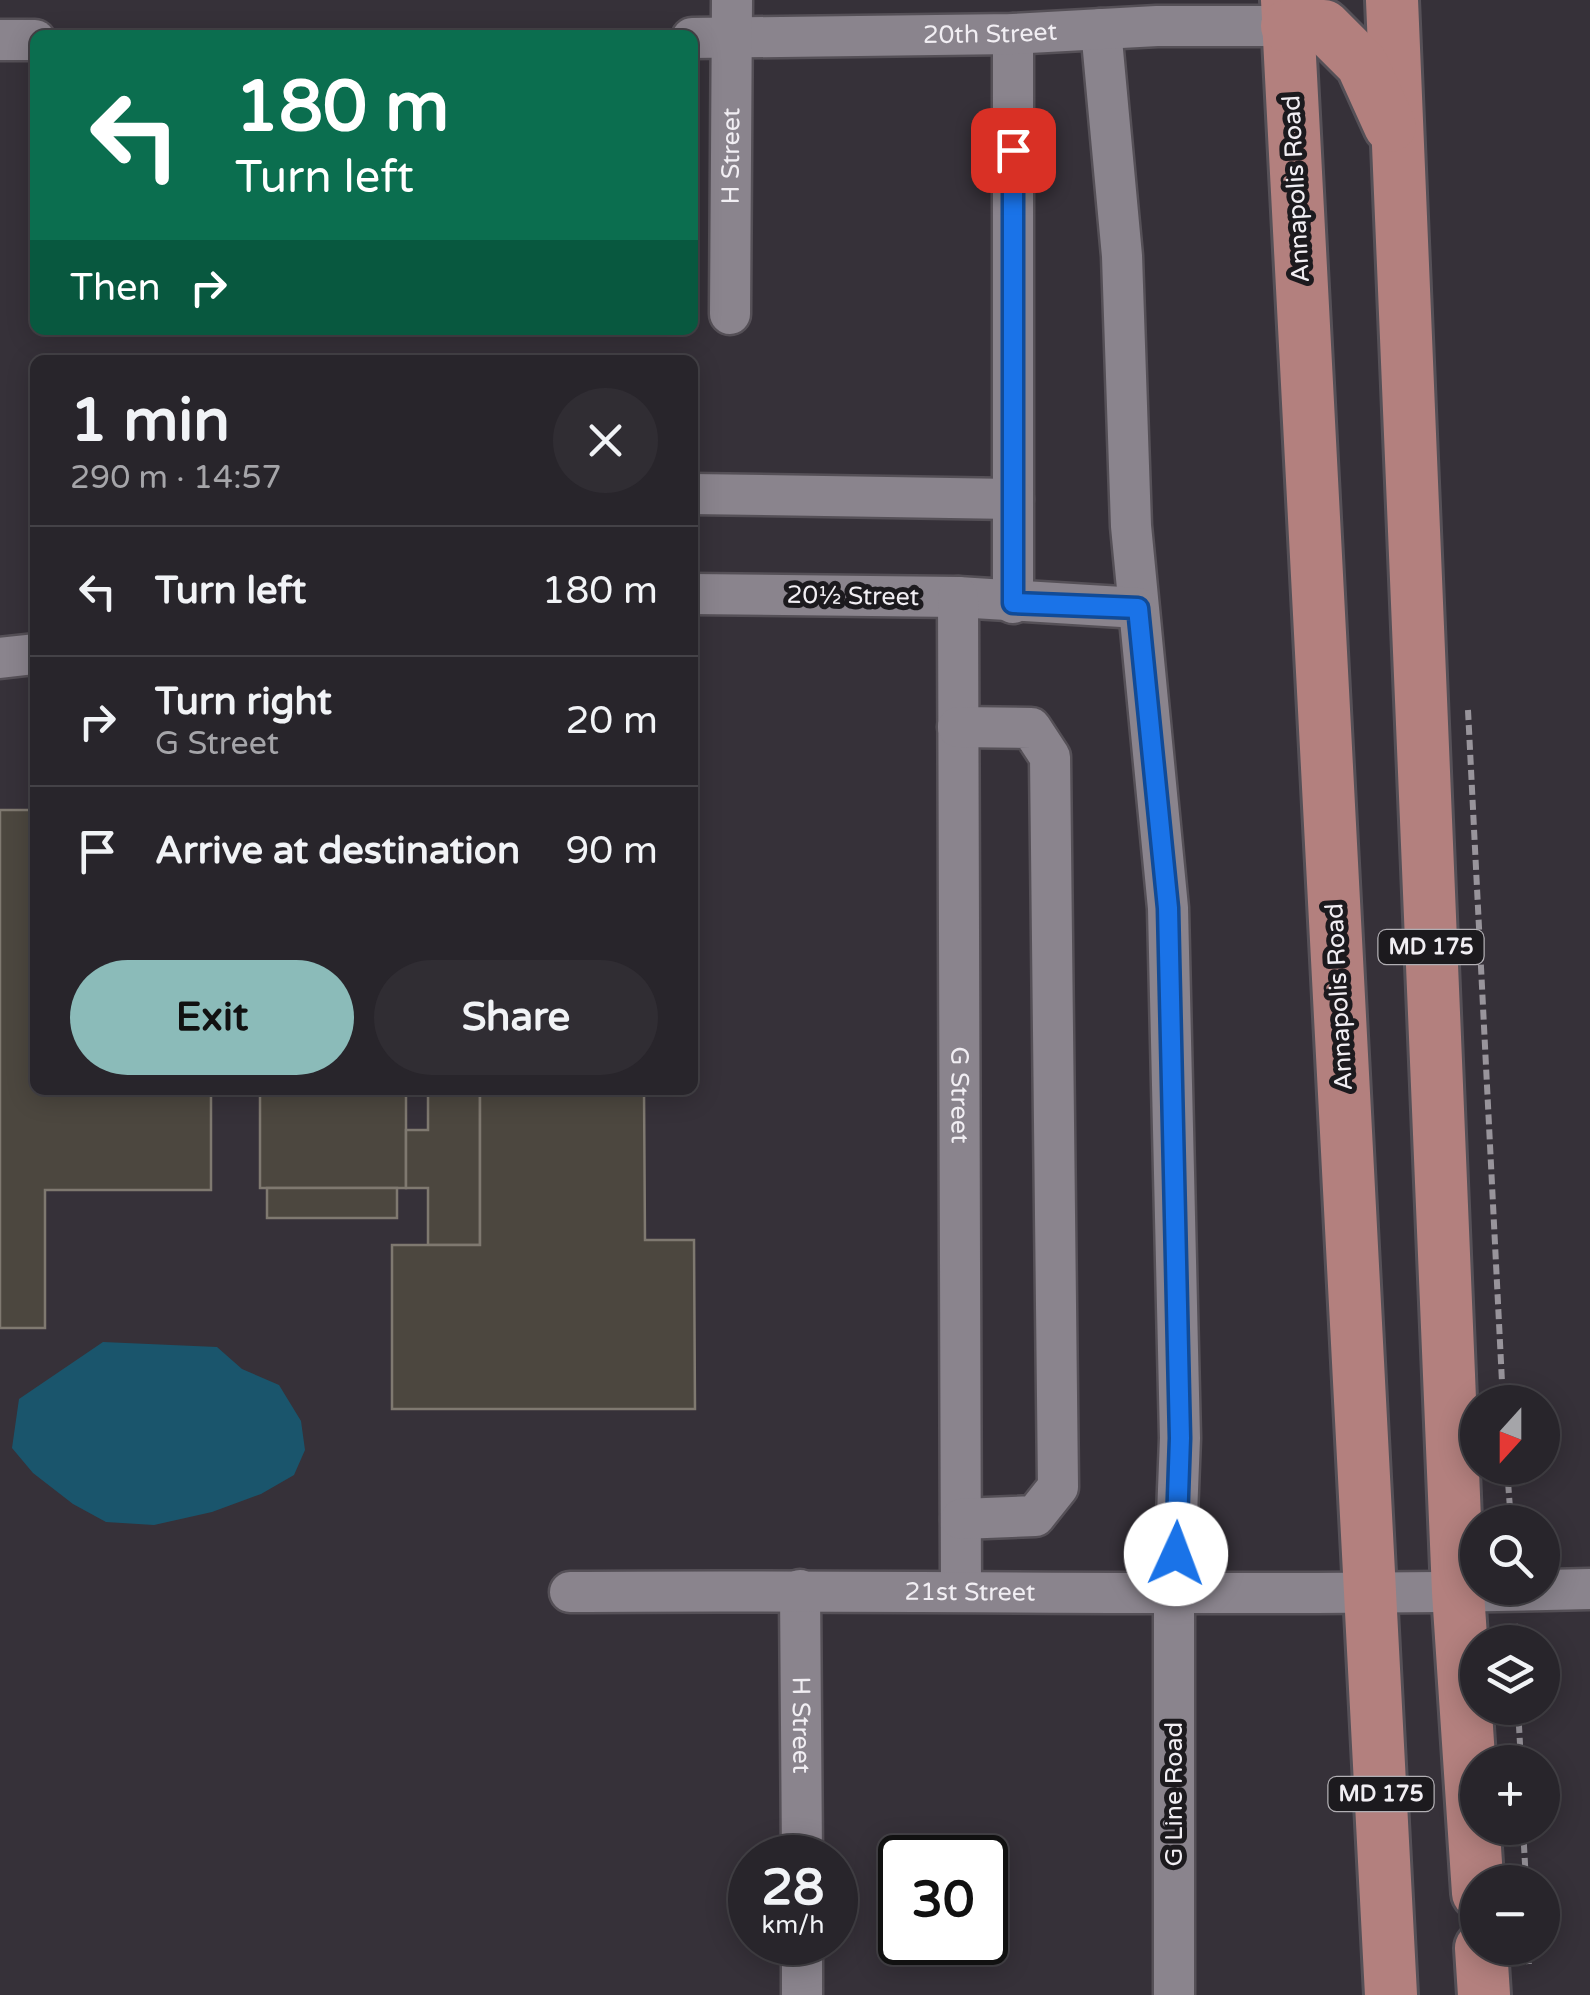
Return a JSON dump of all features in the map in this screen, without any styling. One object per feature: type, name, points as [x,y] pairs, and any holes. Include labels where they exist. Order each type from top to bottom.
[{"type":"main road","name":"MD 175","points":[[1392,0],[1458,1592],[1476,1865]]},
{"type":"main road","points":[[1287,13],[1324,26],[1362,64],[1398,145]]},
{"type":"main road","name":"Annapolis Road","points":[[1287,13],[1391,1995]]},
{"type":"main road","points":[[1482,1965],[1484,1995]]},
{"type":"street","name":"20th Street","points":[[698,35],[733,19],[1012,34],[1287,13]]},
{"type":"street","name":"H Street","points":[[730,314],[733,19]]},
{"type":"street","points":[[1101,29],[1122,256],[1131,526],[1168,908],[1180,1438],[1174,1593]]},
{"type":"street","points":[[1012,34],[1013,603]]},
{"type":"street","points":[[0,40],[30,40]]},
{"type":"street","points":[[698,494],[1013,499]]},
{"type":"street","name":"20½ Street","points":[[698,594],[958,597],[1138,608]]},
{"type":"street","name":"G Street","points":[[958,597],[962,1592]]},
{"type":"street","points":[[0,658],[30,655]]},
{"type":"street","points":[[958,727],[1031,728],[1050,758],[1058,1487],[1035,1516],[961,1520]]},
{"type":"street","name":"21st Street","points":[[570,1592],[1372,1593],[1590,1589]]},
{"type":"street","name":"H Street","points":[[800,1590],[802,1835]]},
{"type":"street","name":"G Line Road","points":[[1174,1593],[1174,1995]]},
{"type":"street","points":[[802,1965],[802,1995]]},
{"type":"path","points":[[1468,699],[1502,1385]]},
{"type":"water","points":[[103,1342],[217,1347],[242,1369],[279,1385],[301,1421],[305,1450],[294,1475],[261,1494],[212,1512],[154,1525],[106,1522],[73,1504],[33,1473],[12,1448],[19,1399]]},
{"type":"building","points":[[0,810],[30,810],[30,1095],[211,1095],[211,1190],[45,1190],[45,1328],[0,1328]]},
{"type":"building","points":[[260,1095],[406,1095],[406,1188],[260,1188]]},
{"type":"building","points":[[428,1095],[480,1095],[480,1245],[428,1245],[428,1188],[406,1188],[406,1130],[428,1130]]},
{"type":"building","points":[[480,1095],[644,1095],[645,1240],[694,1240],[695,1409],[392,1409],[392,1245],[480,1245]]},
{"type":"building","points":[[267,1188],[397,1188],[397,1218],[267,1218]]},
{"type":"route","points":[[1013,150],[1013,603],[1138,608],[1168,908],[1180,1438],[1176,1554]]}]
